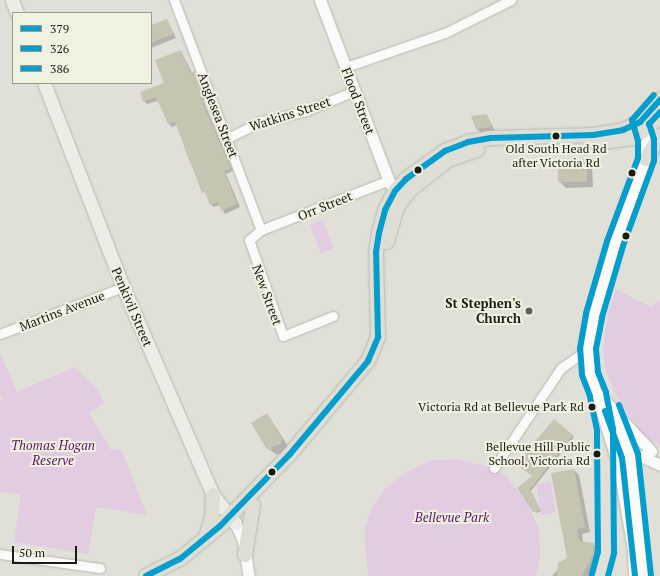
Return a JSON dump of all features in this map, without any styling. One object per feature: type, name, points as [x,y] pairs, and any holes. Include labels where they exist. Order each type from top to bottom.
[{"type":"main road","points":[[12,0],[17,12]]},
{"type":"main road","name":"Penkivil Street","points":[[44,84],[123,287],[213,495],[232,520]]},
{"type":"main road","points":[[167,576],[199,555],[232,520],[361,371],[372,353],[377,344],[379,325],[376,252],[385,210],[395,190],[420,181],[448,160],[463,153],[518,144],[618,142],[634,138],[660,100]]},
{"type":"main road","points":[[642,127],[660,117]]},
{"type":"main road","points":[[646,159],[660,136]]},
{"type":"main road","points":[[146,576],[171,565],[205,539],[253,506],[358,388],[381,356],[387,334],[386,244],[392,219],[395,190]]},
{"type":"main road","points":[[205,539],[212,519],[213,495]]},
{"type":"main road","points":[[245,555],[253,506]]},
{"type":"street","name":"Anglesea Street","points":[[174,0],[261,230]]},
{"type":"street","name":"Flood Street","points":[[320,0],[354,91],[395,190]]},
{"type":"street","points":[[346,67],[445,33],[511,0]]},
{"type":"street","name":"Watkins Street","points":[[226,139],[262,121],[306,111],[354,91]]},
{"type":"street","points":[[641,575],[633,549],[616,456],[602,417],[598,394],[590,374],[588,349],[594,315],[615,243],[646,159],[642,127]]},
{"type":"street","name":"Orr Street","points":[[261,230],[395,190]]},
{"type":"street","name":"New Street","points":[[261,230],[251,236],[248,243],[283,336],[333,316]]},
{"type":"street","name":"Martins Avenue","points":[[0,334],[123,287]]},
{"type":"street","points":[[494,468],[561,368],[588,349]]},
{"type":"street","points":[[598,394],[655,454]]},
{"type":"street","points":[[613,409],[630,453],[641,575]]},
{"type":"street","points":[[616,456],[630,453],[655,454]]},
{"type":"street","points":[[630,453],[641,456],[660,465]]},
{"type":"street","points":[[232,520],[242,536],[249,576]]},
{"type":"street","points":[[0,554],[100,568]]},
{"type":"green space","points":[[323,220],[334,248],[321,253],[310,225]]},
{"type":"green space","points":[[616,289],[651,307],[660,300],[660,445],[643,436],[616,395],[606,372],[603,349],[608,314]]},
{"type":"green space","name":"Thomas Hogan Reserve","points":[[0,353],[17,392],[74,367],[98,390],[104,403],[89,413],[111,450],[121,449],[147,515],[96,507],[88,554],[14,542],[21,495],[0,492],[0,400],[3,399],[0,393]]},
{"type":"green space","name":"Bellevue Park","points":[[456,459],[494,468],[507,477],[528,504],[539,530],[540,556],[536,576],[368,576],[364,533],[371,509],[385,489],[406,472],[430,461]]},
{"type":"green space","points":[[551,482],[556,513],[541,515],[536,484]]},
{"type":"building","points":[[167,19],[173,34],[152,43],[152,25]]},
{"type":"building","points":[[181,50],[190,73],[195,71],[203,96],[200,97],[231,168],[224,171],[237,204],[221,211],[218,202],[210,205],[205,192],[202,193],[175,122],[168,124],[156,97],[143,102],[140,92],[164,83],[155,60]]},
{"type":"building","points":[[487,114],[492,127],[476,129],[471,116]]},
{"type":"building","points":[[558,159],[587,159],[587,182],[558,182]]},
{"type":"building","points":[[267,413],[282,439],[281,444],[272,447],[272,450],[266,448],[251,423]]},
{"type":"building","points":[[554,419],[573,435],[530,489],[540,510],[533,512],[517,488],[532,476],[516,464]]},
{"type":"building","points":[[574,469],[585,527],[577,529],[579,541],[594,543],[593,555],[582,576],[557,576],[558,563],[567,558],[551,473]]},
{"type":"transit line","name":"386","points":[[592,574],[598,552],[597,430],[590,396],[582,375],[580,348],[586,313],[607,241],[638,158],[638,141],[632,120],[654,95]]},
{"type":"transit line","name":"379","points":[[146,576],[180,559],[220,526],[290,454],[368,361],[378,337],[376,252],[379,233],[385,210],[395,191],[406,179],[445,151],[468,142],[491,138],[593,135],[623,130],[640,122],[660,100]]},
{"type":"transit line","name":"326","points":[[608,576],[614,553],[613,429],[606,392],[598,372],[596,349],[602,317],[623,246],[654,161],[654,139],[649,124],[660,112]]},
{"type":"transit line","name":"386","points":[[619,405],[638,454],[651,575]]},
{"type":"transit line","name":"326","points":[[605,411],[622,458],[635,576]]},
{"type":"place","name":"Old South Head Rd after Victoria Rd","points":[[556,136]]},
{"type":"place","name":"St Stephen's Church","points":[[529,311]]},
{"type":"place","name":"Victoria Rd at Bellevue Park Rd","points":[[592,407]]},
{"type":"place","name":"Bellevue Hill Public School, Victoria Rd","points":[[597,454]]}]
